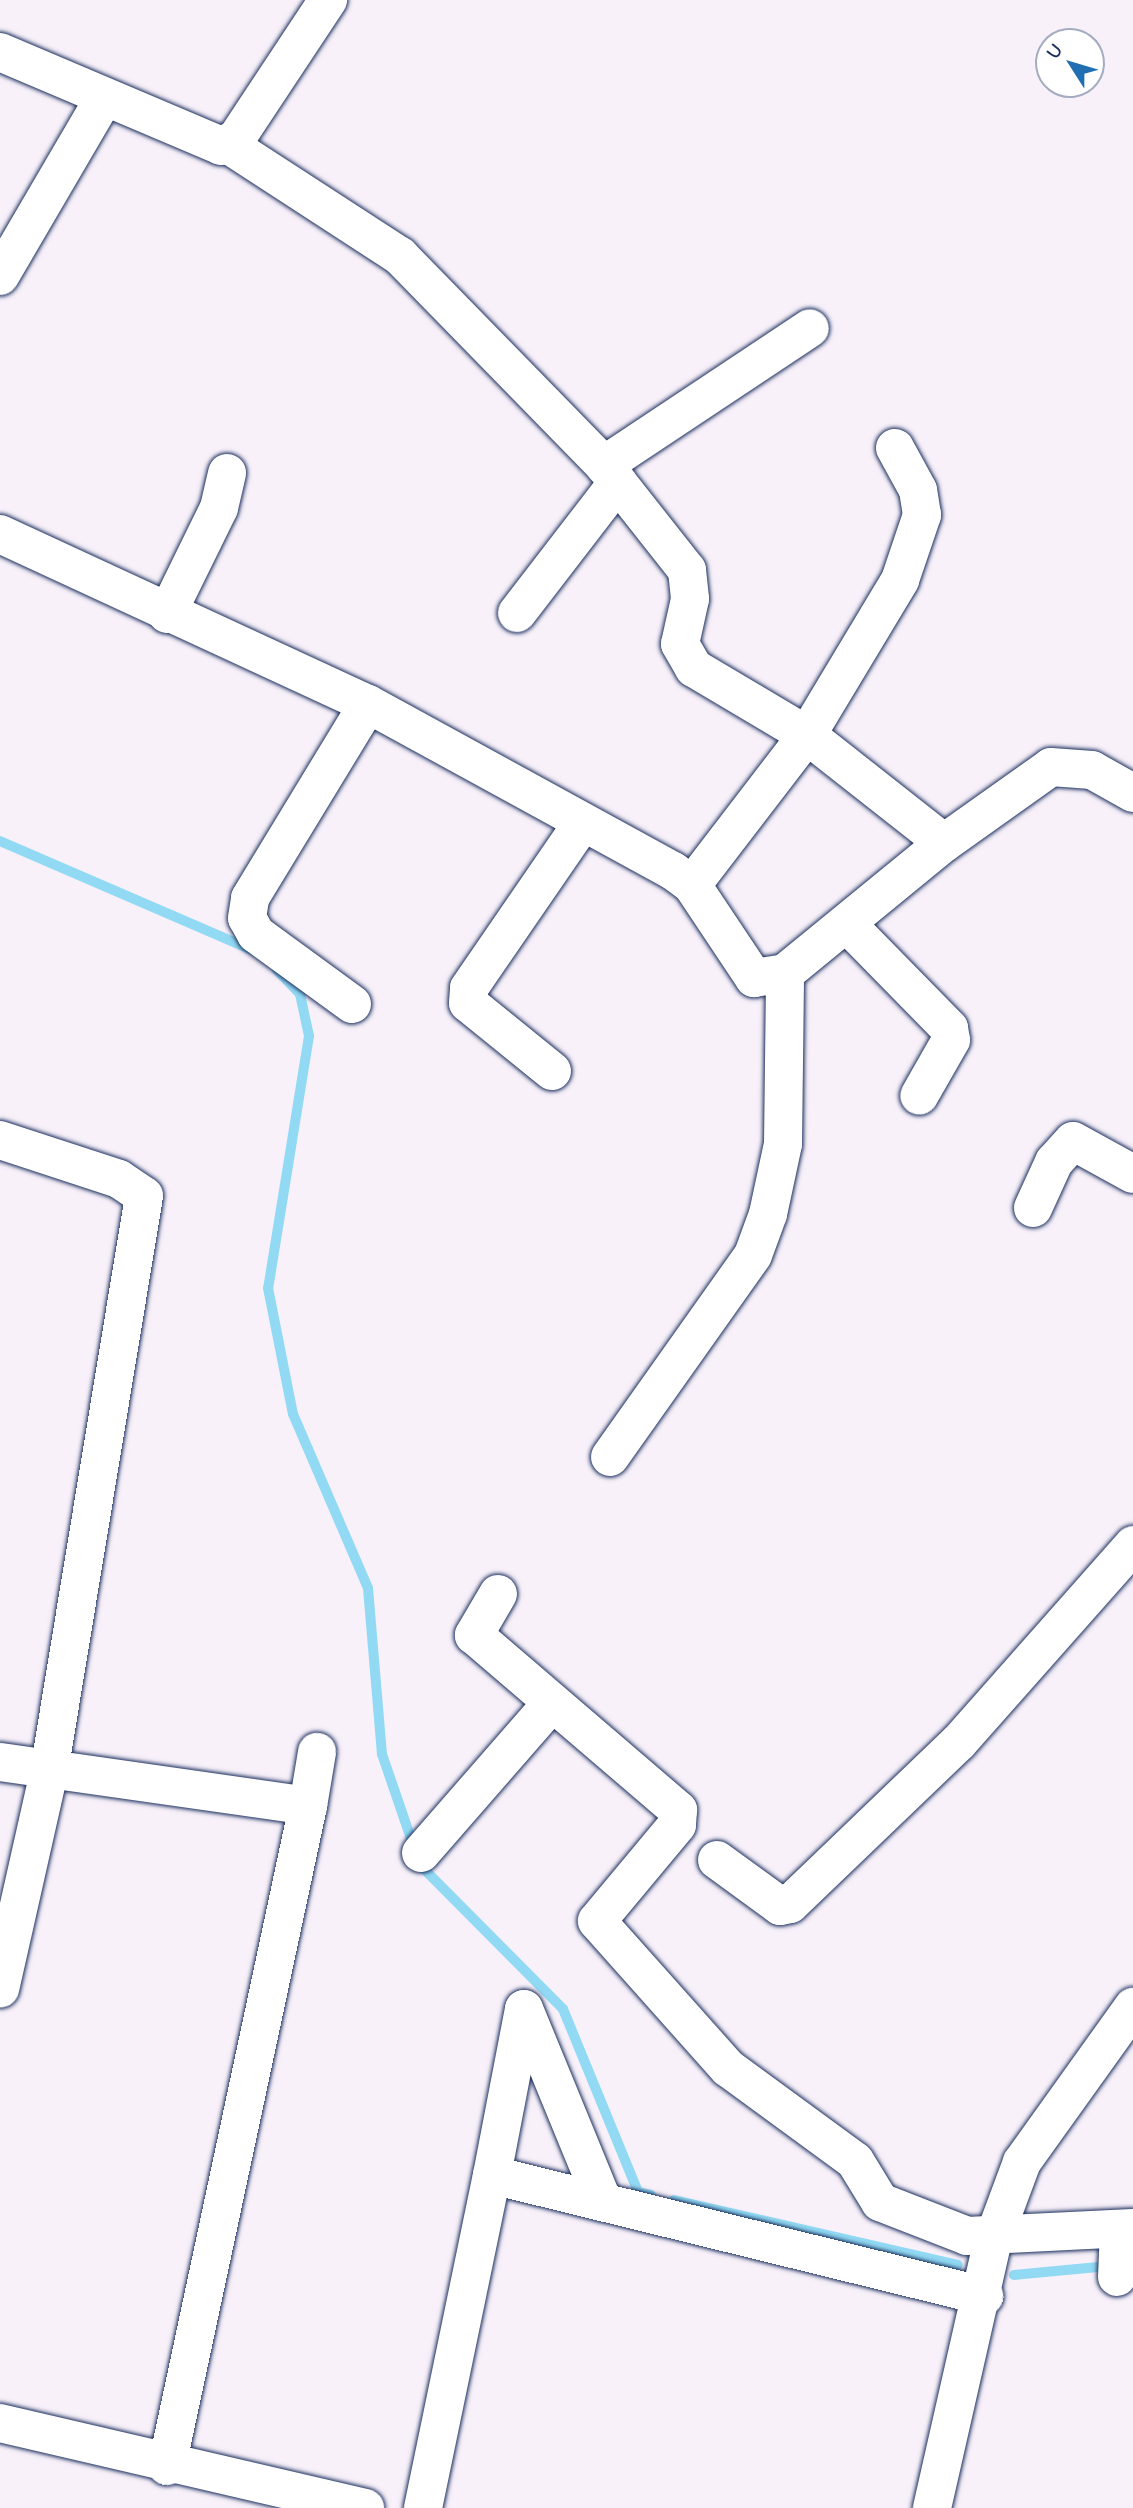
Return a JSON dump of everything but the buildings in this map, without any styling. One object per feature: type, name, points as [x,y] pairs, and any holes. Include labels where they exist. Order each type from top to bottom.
[{"type":"street","points":[[229,145],[328,0]]},
{"type":"street","points":[[0,52],[104,98],[229,145],[400,256],[611,473],[687,570],[691,583],[680,644],[687,660],[807,735],[944,844]]},
{"type":"street","points":[[0,276],[104,98]]},
{"type":"street","points":[[517,613],[611,473],[810,328]]},
{"type":"street","points":[[692,885],[807,735],[919,538],[918,490],[895,449]]},
{"type":"street","points":[[167,614],[219,508],[227,473]]},
{"type":"street","points":[[3,542],[368,704],[583,822],[692,885],[745,972],[769,979],[785,973],[944,844],[1051,767],[1092,770],[1133,793]]},
{"type":"street","points":[[352,1004],[256,934],[247,918],[250,898],[368,704]]},
{"type":"street","points":[[552,1071],[468,1003],[469,988],[583,822]]},
{"type":"street","points":[[847,924],[949,1028],[951,1040],[919,1096]]},
{"type":"street","points":[[610,1457],[753,1255],[768,1214],[783,1144],[785,973]]},
{"type":"street","points":[[0,1140],[119,1179],[144,1196],[48,1772],[0,1989]]},
{"type":"street","points":[[1032,1208],[1054,1162],[1073,1141],[1133,1174]]},
{"type":"street","points":[[717,1860],[780,1906],[790,1904],[959,1742],[1133,1545]]},
{"type":"street","points":[[498,1594],[474,1635],[680,1816],[599,1911],[600,1931],[728,2068],[855,2161],[880,2202],[993,2240],[1121,2249]]},
{"type":"street","points":[[421,1853],[552,1703]]},
{"type":"street","points":[[167,2466],[308,1807],[317,1752]]},
{"type":"street","points":[[0,1762],[48,1772],[308,1807]]},
{"type":"street","points":[[932,2508],[984,2296],[993,2240],[1022,2162],[1133,2007]]},
{"type":"street","points":[[423,2508],[524,2008],[603,2202]]},
{"type":"street","points":[[492,2175],[984,2296]]},
{"type":"street","points":[[0,2423],[167,2466],[365,2508]]},
{"type":"waterway","points":[[0,841],[254,951]]},
{"type":"waterway","points":[[277,970],[300,994],[309,1036],[268,1288],[293,1414],[368,1588],[382,1754],[420,1865],[563,2009],[638,2192],[651,2195]]},
{"type":"waterway","points":[[674,2200],[958,2265]]},
{"type":"waterway","points":[[1014,2275],[1109,2266]]}]
